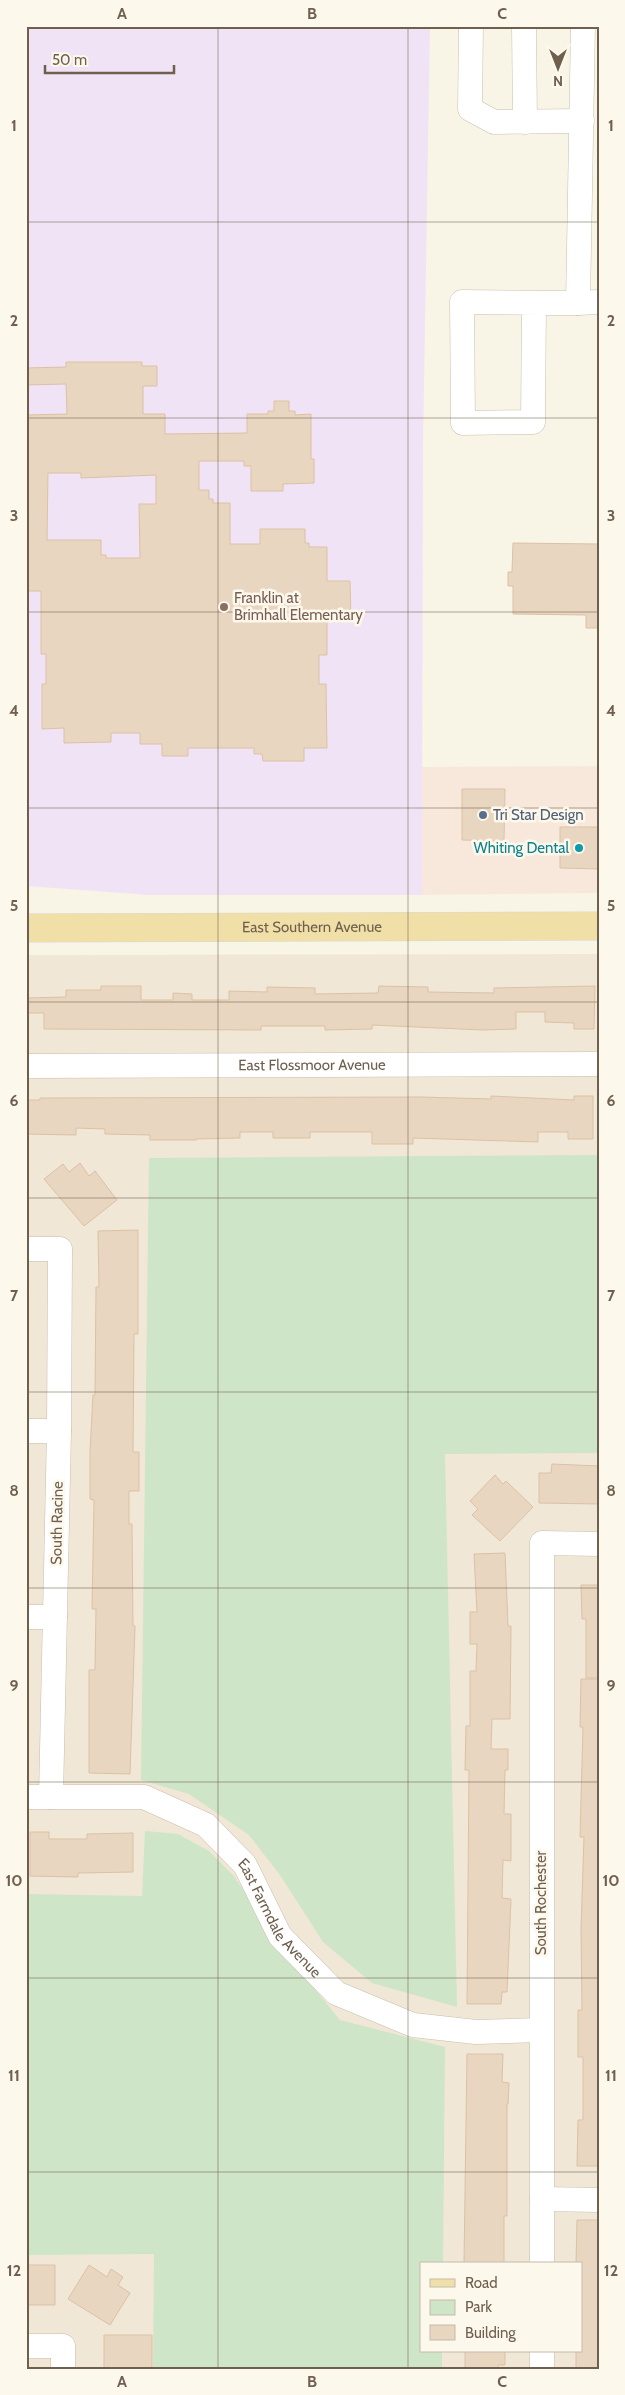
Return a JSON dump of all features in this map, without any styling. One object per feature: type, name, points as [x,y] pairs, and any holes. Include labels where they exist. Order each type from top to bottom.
[{"type":"main road","name":"East Southern Avenue","points":[[26,928],[599,926]]},
{"type":"street","points":[[471,26],[470,109],[494,122],[582,121]]},
{"type":"street","points":[[524,26],[525,122]]},
{"type":"street","points":[[534,303],[533,422],[463,423],[462,302],[588,303],[582,121],[583,26]]},
{"type":"street","name":"East Flossmoor Avenue","points":[[26,1066],[599,1064]]},
{"type":"street","name":"South Racine","points":[[26,1249],[60,1249],[59,1431],[51,1797]]},
{"type":"street","points":[[26,1431],[59,1431]]},
{"type":"street","name":"South Rochester","points":[[542,2262],[542,1543],[599,1544]]},
{"type":"street","points":[[26,1617],[55,1617]]},
{"type":"street","name":"East Farmdale Avenue","points":[[26,1797],[144,1797],[206,1825],[245,1865],[280,1936],[336,1993],[413,2025],[476,2032],[541,2030]]},
{"type":"street","points":[[542,2199],[599,2200]]},
{"type":"street","points":[[26,2346],[63,2357]]},
{"type":"street","points":[[542,2352],[542,2369]]},
{"type":"shaded area","name":"Franklin at Brimhall Elementary","points":[[26,26],[430,26],[423,448],[422,895],[149,895],[26,886]]},
{"type":"shaded area","points":[[599,766],[599,893],[422,895],[422,767]]},
{"type":"shaded area","points":[[599,954],[599,2369],[26,2369],[26,955]]},
{"type":"green space","points":[[599,1155],[599,1453],[445,1454],[457,2007],[372,1983],[323,1942],[280,1875],[249,1835],[189,1794],[141,1780],[149,1158]]},
{"type":"green space","points":[[145,1831],[178,1834],[209,1851],[233,1875],[295,1965],[340,2020],[445,2047],[443,2262],[420,2262],[420,2352],[442,2352],[442,2369],[153,2369],[154,2254],[26,2255],[26,1894],[142,1896]]},
{"type":"building","points":[[66,362],[142,362],[142,366],[157,366],[157,386],[143,386],[143,414],[165,414],[165,434],[247,433],[247,414],[268,414],[268,411],[274,411],[274,401],[289,401],[289,411],[295,411],[295,415],[311,414],[311,459],[314,459],[314,483],[283,484],[283,491],[251,491],[251,466],[244,466],[244,461],[199,461],[199,490],[209,490],[209,499],[213,499],[213,503],[230,503],[230,544],[260,544],[260,529],[305,529],[305,543],[309,543],[309,547],[327,547],[327,581],[350,581],[351,619],[327,619],[327,655],[319,655],[319,684],[326,684],[327,748],[304,748],[304,761],[263,761],[262,754],[254,754],[254,748],[188,748],[188,756],[162,756],[162,744],[140,744],[140,733],[111,733],[111,742],[64,743],[64,728],[42,729],[42,684],[46,684],[46,654],[41,654],[41,591],[26,591],[26,415],[67,414],[66,384],[26,385],[26,368],[66,367]],"holes":[[[48,473],[81,473],[81,478],[156,475],[156,504],[139,504],[140,558],[106,558],[106,555],[101,555],[101,540],[47,540]]]},
{"type":"building","points":[[513,543],[599,544],[599,628],[586,628],[586,615],[513,614],[513,586],[508,586],[508,572],[512,572]]},
{"type":"building","name":"Tri Star Design","points":[[462,789],[505,789],[504,841],[462,840]]},
{"type":"building","name":"Whiting Dental","points":[[560,827],[599,827],[599,869],[560,868]]},
{"type":"building","points":[[101,986],[141,986],[141,1000],[173,1000],[173,993],[192,994],[192,1000],[229,1000],[229,991],[267,992],[267,987],[315,988],[315,994],[378,993],[379,986],[428,987],[428,992],[494,993],[494,988],[595,986],[594,1029],[574,1029],[574,1023],[545,1022],[545,1012],[516,1012],[516,1029],[483,1030],[372,1025],[372,1029],[325,1030],[325,1026],[261,1026],[261,1030],[44,1029],[44,1013],[26,1013],[26,998],[66,997],[66,990],[101,990]]},
{"type":"building","points":[[491,1096],[574,1100],[574,1096],[593,1096],[593,1139],[568,1139],[568,1132],[538,1132],[538,1142],[413,1138],[413,1144],[372,1144],[372,1132],[310,1132],[310,1138],[273,1138],[273,1132],[240,1132],[240,1138],[196,1140],[150,1140],[150,1135],[105,1134],[105,1129],[76,1128],[76,1135],[26,1134],[26,1100],[40,1100],[40,1098],[421,1097],[491,1099]]},
{"type":"building","points":[[80,1163],[89,1176],[95,1171],[117,1200],[84,1226],[44,1179],[63,1164],[69,1172]]},
{"type":"building","points":[[138,1230],[138,1334],[134,1334],[133,1452],[139,1452],[139,1491],[129,1491],[129,1524],[132,1524],[133,1626],[135,1626],[130,1774],[89,1773],[89,1670],[95,1670],[96,1609],[92,1609],[94,1500],[90,1499],[90,1451],[93,1395],[95,1395],[96,1287],[99,1287],[98,1231]]},
{"type":"building","points":[[552,1464],[599,1466],[599,1504],[539,1503],[539,1473],[551,1473]]},
{"type":"building","points":[[495,1475],[503,1484],[506,1481],[533,1507],[500,1541],[472,1515],[478,1509],[470,1501]]},
{"type":"building","points":[[505,1553],[508,1626],[511,1626],[510,1719],[492,1719],[491,1749],[508,1749],[508,1770],[505,1770],[504,1814],[511,1814],[511,1861],[503,1860],[502,1898],[511,1899],[507,1992],[502,1992],[501,2004],[467,2004],[469,1770],[465,1770],[466,1726],[470,1726],[470,1671],[476,1671],[477,1644],[470,1644],[470,1612],[477,1612],[474,1554]]},
{"type":"building","points":[[581,1585],[599,1585],[599,1678],[586,1678],[586,1619],[582,1619]]},
{"type":"building","points":[[581,1679],[599,1679],[599,2166],[577,2166],[578,2120],[583,2120],[583,2057],[578,2057],[578,2010],[582,2010],[581,1929],[584,1837],[580,1837],[583,1727],[580,1727]]},
{"type":"building","points":[[30,1832],[49,1832],[49,1839],[87,1839],[87,1834],[133,1833],[133,1872],[78,1873],[78,1877],[30,1876]]},
{"type":"building","points":[[467,2054],[503,2054],[502,2082],[509,2083],[507,2104],[507,2216],[504,2216],[504,2262],[464,2262]]},
{"type":"building","points":[[577,2220],[599,2220],[599,2369],[576,2369],[576,2352],[582,2352],[582,2262],[576,2262]]},
{"type":"building","points":[[26,2265],[55,2265],[55,2305],[26,2305]]},
{"type":"building","points":[[89,2265],[107,2277],[111,2269],[123,2277],[118,2285],[130,2293],[110,2325],[68,2299]]},
{"type":"building","points":[[104,2335],[152,2335],[152,2369],[104,2369]]},
{"type":"building","points":[[465,2352],[505,2352],[505,2365],[498,2365],[498,2369],[465,2369]]},
{"type":"place","name":"Franklin at Brimhall Elementary","points":[[224,607]]},
{"type":"place","name":"Tri Star Design","points":[[483,815]]},
{"type":"place","name":"Whiting Dental","points":[[579,848]]}]
